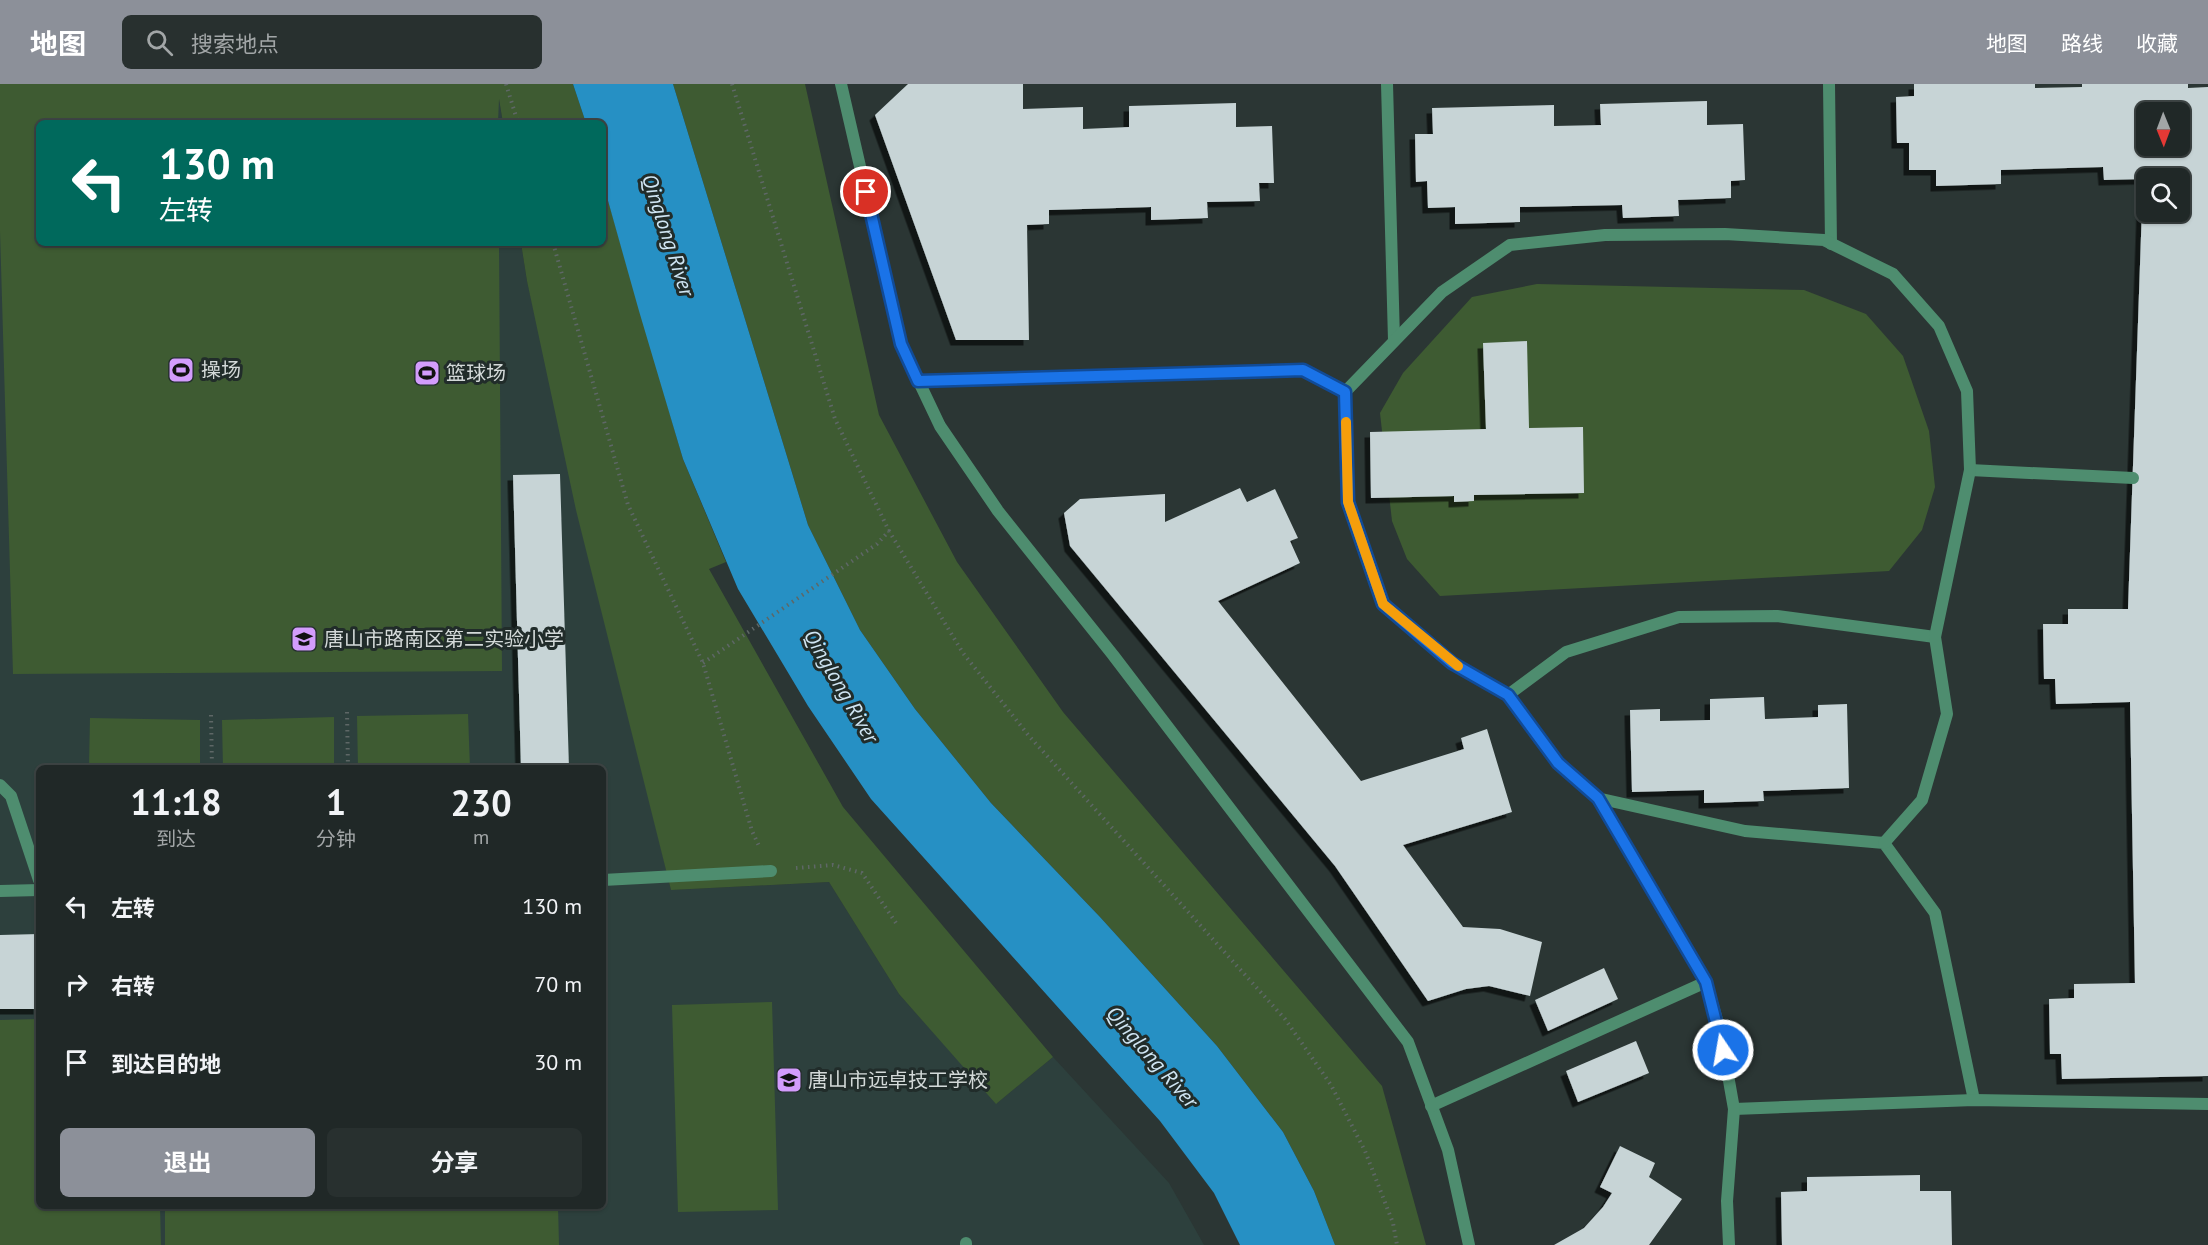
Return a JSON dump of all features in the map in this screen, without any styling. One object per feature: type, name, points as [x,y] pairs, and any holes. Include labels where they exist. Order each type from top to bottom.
[{"type":"lane","points":[[841,84],[901,344],[940,426],[998,511],[1113,656],[1408,1042],[1448,1150],[1469,1245]]},
{"type":"lane","points":[[1387,84],[1394,340]]},
{"type":"lane","points":[[1829,84],[1831,244]]},
{"type":"lane","points":[[1729,1245],[1727,1200],[1734,1109],[1720,1030],[1706,982],[1598,798],[1558,763],[1508,695],[1452,663],[1383,604],[1348,502],[1345,392],[1442,292],[1510,245],[1605,235],[1704,234],[1824,240],[1893,274],[1940,326],[1967,391],[1970,470],[1935,637],[1947,714],[1922,800],[1884,843]]},
{"type":"lane","points":[[918,381],[1303,370],[1345,392]]},
{"type":"lane","points":[[1970,470],[2133,478]]},
{"type":"lane","points":[[1508,695],[1566,652],[1678,617],[1777,615],[1935,637]]},
{"type":"lane","points":[[0,785],[11,795],[36,871]]},
{"type":"lane","points":[[1598,798],[1744,831],[1884,843],[1935,913],[1974,1101]]},
{"type":"lane","points":[[606,880],[771,871]]},
{"type":"lane","points":[[0,891],[36,890]]},
{"type":"lane","points":[[1431,1106],[1706,982]]},
{"type":"lane","points":[[1734,1109],[1974,1101],[2208,1104]]},
{"type":"path","points":[[506,84],[517,120]]},
{"type":"path","points":[[732,84],[835,419],[889,531],[963,653],[1029,736],[1285,1019],[1331,1085],[1365,1151],[1392,1223],[1397,1245]]},
{"type":"path","points":[[554,246],[628,505],[703,663],[752,831],[771,871],[833,865],[862,873],[896,923]]},
{"type":"path","points":[[703,663],[877,544],[889,531]]},
{"type":"path","points":[[347,712],[348,765]]},
{"type":"path","points":[[212,715],[212,765]]},
{"type":"shaded area","name":"唐山市路南区第二实验小学","points":[[0,84],[495,84],[502,120],[36,120],[36,246],[521,246],[527,281],[671,890],[829,882],[899,994],[997,1103],[1053,1057],[1169,1183],[1204,1245],[0,1245]]},
{"type":"green space","name":"唐山市路南区第二实验小学","points":[[0,84],[573,84],[585,120],[502,120],[499,99],[498,120],[36,120],[36,246],[499,246],[502,671],[13,674],[0,231]]},
{"type":"green space","points":[[673,84],[805,84],[879,415],[957,562],[1063,712],[1382,1086],[1426,1245],[1335,1245],[1314,1191],[1283,1132],[1217,1046],[1100,917],[991,803],[915,709],[860,630],[808,525]]},
{"type":"green space","points":[[606,193],[683,459],[726,562],[709,569],[843,807],[1053,1057],[996,1104],[899,994],[829,882],[671,890],[576,510],[521,246],[606,246]]},
{"type":"green space","points":[[1537,284],[1804,290],[1866,314],[1903,356],[1929,431],[1935,487],[1922,530],[1889,571],[1440,596],[1407,559],[1392,521],[1380,413],[1403,373],[1472,297]]},
{"type":"green space","points":[[468,714],[470,765],[358,765],[357,716]]},
{"type":"green space","points":[[334,717],[334,765],[223,765],[222,720]]},
{"type":"green space","points":[[90,718],[200,720],[200,765],[89,765]]},
{"type":"green space","points":[[772,1002],[778,1210],[678,1212],[672,1005]]},
{"type":"green space","points":[[36,1019],[36,1209],[160,1209],[161,1245],[0,1245],[0,1020]]},
{"type":"green space","points":[[165,1209],[558,1209],[559,1245],[165,1245]]},
{"type":"water","name":"Qinglong River","points":[[573,84],[673,84],[808,525],[860,630],[915,709],[991,803],[1100,917],[1217,1046],[1283,1132],[1314,1191],[1335,1245],[1240,1245],[1214,1193],[1160,1121],[871,799],[808,706],[738,589],[683,459],[606,194],[606,120],[585,120]]},
{"type":"building","points":[[908,84],[1023,84],[1023,109],[1083,107],[1083,129],[1129,127],[1129,106],[1236,103],[1236,127],[1272,126],[1274,183],[1259,183],[1260,201],[1207,202],[1208,218],[1151,220],[1151,207],[1049,210],[1049,224],[1027,225],[1029,340],[956,340],[875,115]]},
{"type":"building","points":[[1914,84],[2035,84],[2035,88],[2082,87],[2082,84],[2188,84],[2188,88],[2208,87],[2208,1076],[2062,1079],[2061,1054],[2050,1054],[2049,999],[2074,998],[2074,984],[2135,983],[2130,702],[2056,704],[2055,679],[2044,679],[2043,624],[2068,624],[2068,609],[2128,609],[2142,222],[2190,222],[2190,168],[2136,168],[2136,179],[2104,180],[2103,167],[2001,170],[2001,184],[1936,186],[1936,170],[1909,170],[1909,143],[1897,143],[1896,97],[1914,96]]},
{"type":"building","points":[[1707,101],[1707,125],[1743,124],[1745,180],[1731,181],[1731,198],[1678,200],[1679,216],[1623,218],[1622,205],[1520,207],[1520,222],[1455,224],[1455,207],[1428,208],[1427,181],[1416,182],[1415,134],[1433,134],[1432,108],[1554,105],[1554,126],[1601,125],[1600,104]]},
{"type":"building","points":[[1527,341],[1529,428],[1583,427],[1584,493],[1474,495],[1474,501],[1454,502],[1454,496],[1371,498],[1370,432],[1486,429],[1483,343]]},
{"type":"building","points":[[560,474],[569,765],[521,765],[513,475]]},
{"type":"building","points":[[1240,488],[1247,502],[1275,489],[1298,538],[1290,541],[1300,563],[1218,601],[1361,781],[1464,749],[1461,738],[1487,729],[1512,812],[1403,845],[1463,927],[1500,929],[1542,942],[1530,996],[1489,986],[1466,989],[1428,1001],[1335,866],[1070,546],[1064,513],[1080,499],[1165,494],[1165,522]]},
{"type":"building","points":[[1764,697],[1765,719],[1818,717],[1818,705],[1847,704],[1849,788],[1763,791],[1764,801],[1704,803],[1704,790],[1632,792],[1630,710],[1660,709],[1660,721],[1710,720],[1710,699]]},
{"type":"building","points":[[36,934],[36,1009],[0,1009],[0,935]]},
{"type":"building","points":[[1604,968],[1618,999],[1548,1031],[1535,1000]]},
{"type":"building","points":[[1636,1041],[1649,1073],[1578,1102],[1566,1071]]},
{"type":"building","points":[[1620,1146],[1655,1163],[1649,1177],[1682,1199],[1649,1245],[1554,1245],[1584,1228],[1603,1207],[1612,1193],[1600,1187]]},
{"type":"building","points":[[1920,1175],[1920,1191],[1951,1191],[1952,1245],[1782,1245],[1781,1192],[1807,1191],[1807,1177]]},
{"type":"slow traffic","points":[[1346,422],[1348,502],[1383,604],[1458,666]]},
{"type":"place","name":"操场","points":[[181,370]]},
{"type":"place","name":"篮球场","points":[[427,373]]},
{"type":"place","name":"唐山市路南区第二实验小学","points":[[304,639]]},
{"type":"place","name":"唐山市远卓技工学校","points":[[789,1080]]},
{"type":"route","points":[[866,192],[901,344],[918,381],[1303,370],[1345,392],[1348,502],[1383,604],[1452,663],[1508,695],[1558,763],[1598,798],[1706,982],[1720,1030],[1723,1050]]}]
